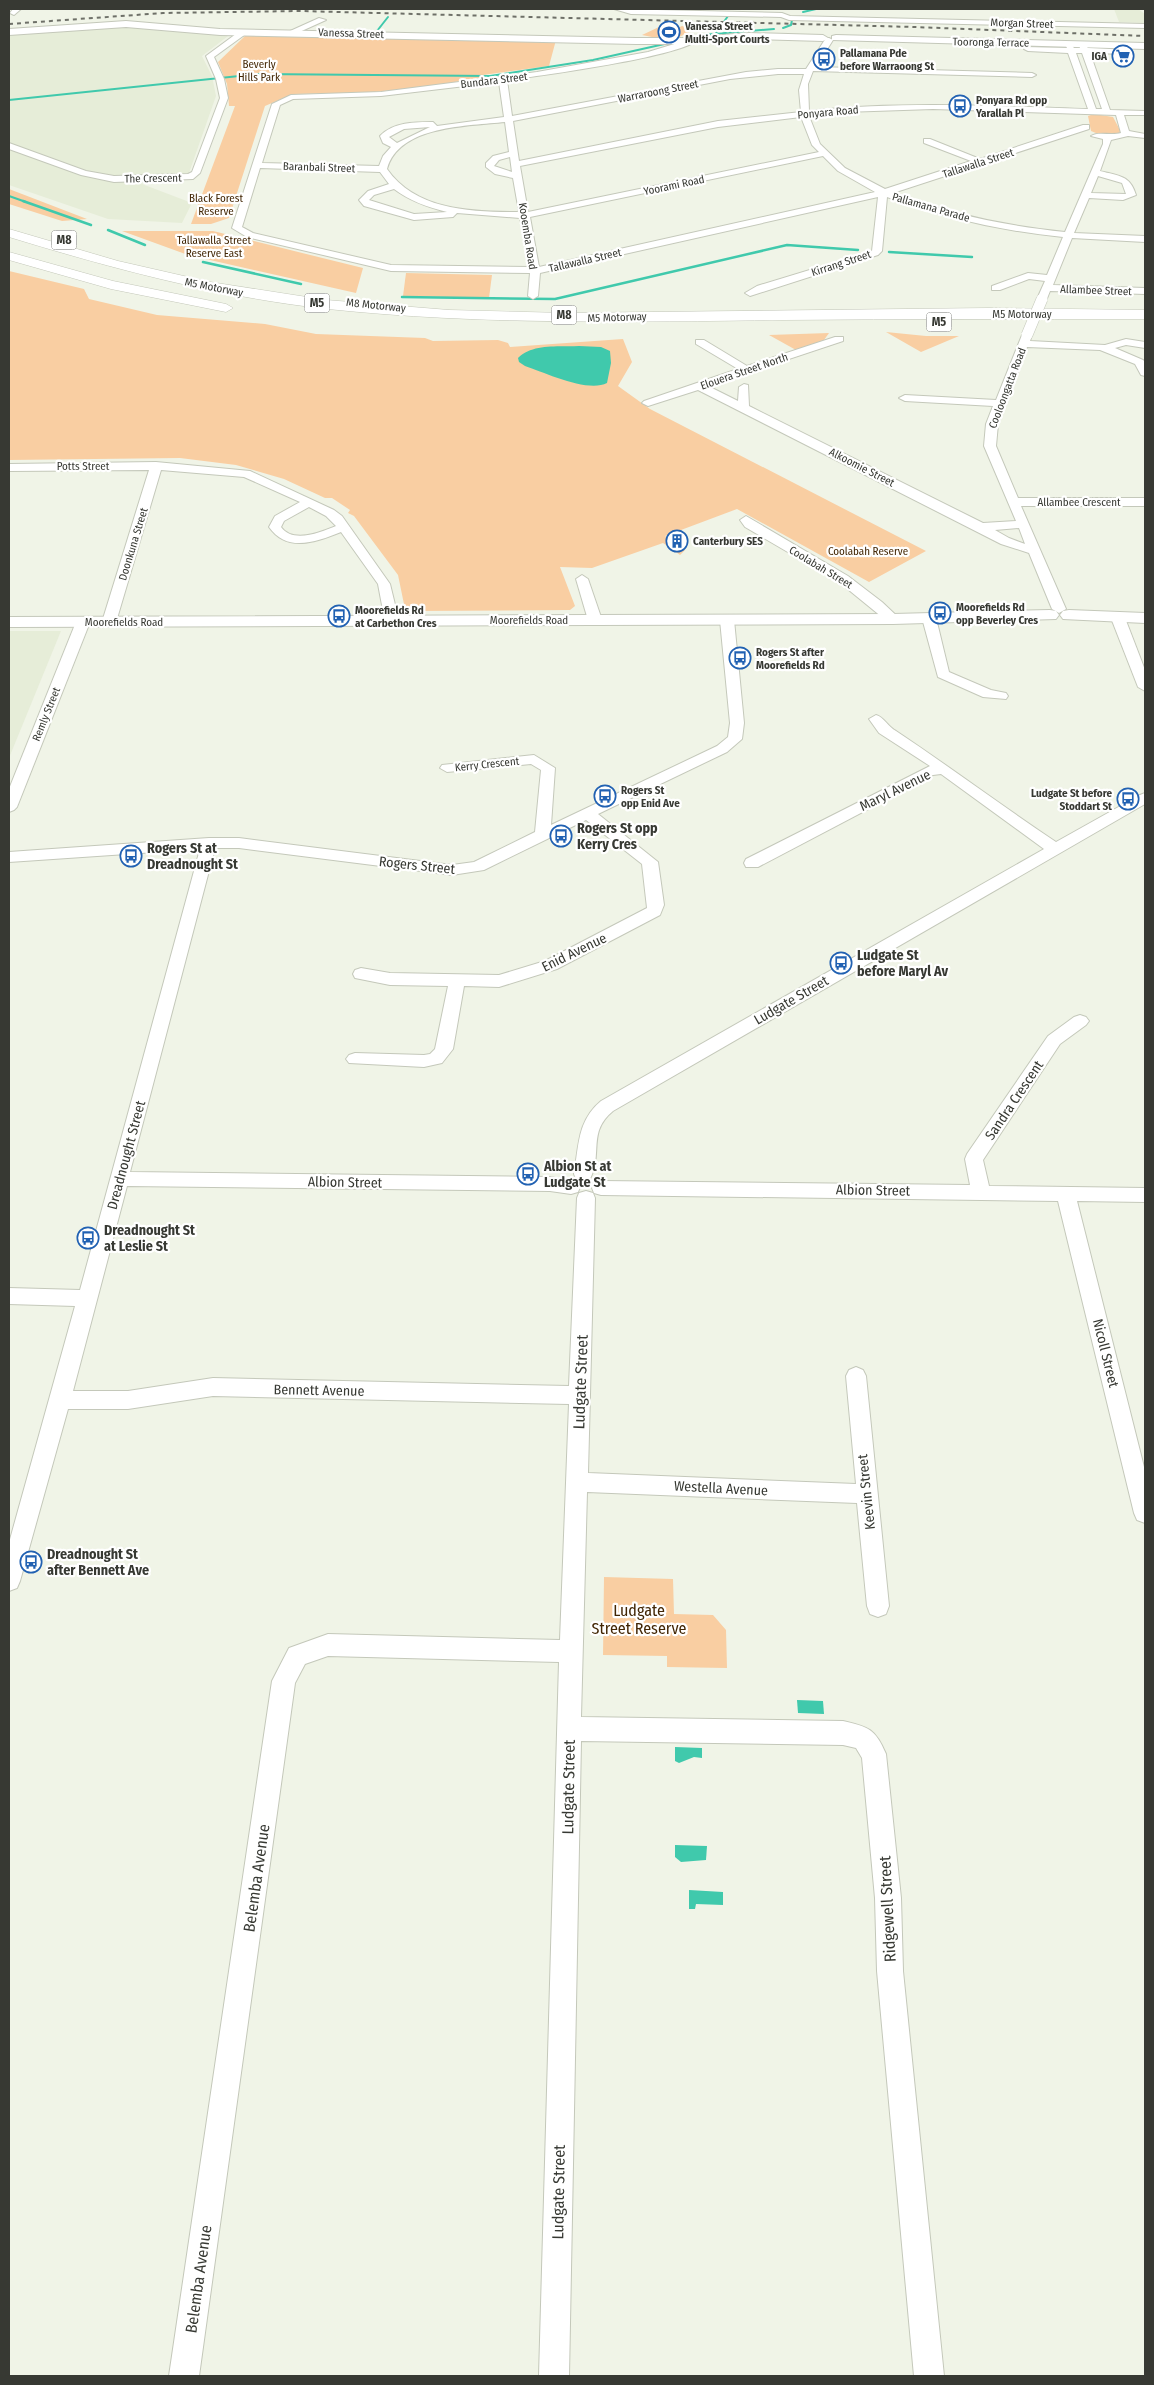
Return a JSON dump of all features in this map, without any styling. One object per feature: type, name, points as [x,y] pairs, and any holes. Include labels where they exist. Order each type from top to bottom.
[{"type":"highway","name":"M8 Motorway","points":[[9,224],[176,272],[300,296],[430,310],[632,316]]},
{"type":"highway","name":"M5 Motorway","points":[[9,233],[156,275],[210,286],[294,300],[482,317],[1145,315]]},
{"type":"highway","name":"M5 Motorway","points":[[9,239],[108,269],[237,297],[384,315],[581,325],[826,325],[1043,321],[1145,322]]},
{"type":"highway","name":"M8 Motorway","points":[[9,248],[138,285],[265,308],[345,318],[433,324],[553,327],[581,325]]},
{"type":"highway","points":[[136,255],[230,278],[346,297],[441,307],[608,312],[632,316]]},
{"type":"highway","points":[[9,256],[152,294],[238,310]]},
{"type":"highway","points":[[802,315],[830,309],[905,306],[1145,304]]},
{"type":"highway","points":[[421,328],[553,330],[581,325]]},
{"type":"highway","points":[[826,325],[934,329]]},
{"type":"highway","points":[[1022,337],[1145,332]]},
{"type":"main road","name":"Vanessa Street","points":[[9,32],[126,24],[243,33],[292,32],[689,40]]},
{"type":"main road","name":"Tooronga Terrace","points":[[689,40],[749,36],[1084,48],[1145,46]]},
{"type":"main road","name":"Moorefields Road","points":[[9,622],[893,619],[1059,613],[1118,618],[1145,618]]},
{"type":"street","name":"Morgan Street","points":[[618,9],[631,12],[679,11],[895,16],[1145,26]]},
{"type":"street","points":[[292,32],[322,20]]},
{"type":"street","name":"The Crescent","points":[[9,146],[84,173],[114,179],[190,177],[196,173],[224,98],[219,76],[210,56],[243,33]]},
{"type":"street","name":"Pallamana Parade","points":[[829,39],[810,70],[804,86],[805,114],[812,138],[822,154],[849,174],[883,193],[976,221],[1069,235],[1145,239]]},
{"type":"street","name":"Bundara Street","points":[[291,97],[381,94],[501,79],[648,54],[686,44],[689,40]]},
{"type":"street","points":[[1028,49],[1070,47],[1093,111]]},
{"type":"street","points":[[1107,112],[1084,48],[1128,52]]},
{"type":"street","name":"Warraroong Street","points":[[509,118],[726,78],[781,71],[1032,75]]},
{"type":"street","name":"Kooemba Road","points":[[501,79],[503,81],[517,176],[526,215],[535,270],[533,296]]},
{"type":"street","name":"Tallawalla Street","points":[[291,97],[276,104],[237,228],[244,233],[391,268],[535,270],[883,193],[1070,133],[1086,130],[1107,138]]},
{"type":"street","name":"Ponyara Road","points":[[516,164],[718,124],[872,108],[933,107],[1145,113]]},
{"type":"street","points":[[1081,111],[1086,130]]},
{"type":"street","points":[[1119,112],[1125,133]]},
{"type":"street","points":[[509,118],[468,122],[419,134],[398,146],[386,158],[383,169],[393,186],[428,203],[460,211],[526,215]]},
{"type":"street","points":[[398,146],[386,142],[384,136],[392,129],[406,125],[443,127]]},
{"type":"street","points":[[1107,138],[1120,137],[1125,133],[1145,136]]},
{"type":"street","name":"Cooloongatta Road","points":[[1059,613],[1024,524],[990,446],[992,424],[1022,337],[1042,299],[1060,258],[1107,144],[1107,138]]},
{"type":"street","points":[[927,141],[981,162]]},
{"type":"street","points":[[514,153],[496,158],[490,163],[490,167],[498,172],[517,176]]},
{"type":"street","name":"Yoorami Road","points":[[526,215],[822,154]]},
{"type":"street","name":"Baranbali Street","points":[[256,165],[383,169]]},
{"type":"street","points":[[1086,195],[1123,197],[1130,195],[1128,184],[1125,181],[1095,172]]},
{"type":"street","points":[[393,186],[371,193],[364,200],[366,204],[414,217],[440,216],[460,211]]},
{"type":"street","name":"Kirrang Street","points":[[750,293],[875,253],[877,251],[883,193]]},
{"type":"street","points":[[996,288],[1044,269],[1060,258]]},
{"type":"street","points":[[1028,276],[1049,283]]},
{"type":"street","name":"Allambee Street","points":[[1049,283],[1145,292]]},
{"type":"street","points":[[1022,337],[1105,348],[1142,361],[1145,373]]},
{"type":"street","name":"Elouera Street North","points":[[648,403],[840,339]]},
{"type":"street","points":[[700,342],[746,370]]},
{"type":"street","points":[[1105,348],[1126,342],[1145,345]]},
{"type":"street","name":"Alkoomie Street","points":[[699,386],[1005,541],[1034,551]]},
{"type":"street","points":[[743,408],[744,387]]},
{"type":"street","points":[[905,398],[999,403]]},
{"type":"street","name":"Potts Street","points":[[9,467],[156,466],[246,474],[330,513],[344,527],[384,584],[392,621]]},
{"type":"street","name":"Doonkuna Street","points":[[109,622],[156,466]]},
{"type":"street","points":[[309,502],[279,519],[275,527],[279,533],[290,538],[309,539],[344,527]]},
{"type":"street","name":"Allambee Crescent","points":[[1013,502],[1145,502]]},
{"type":"street","name":"Coolabah Street","points":[[746,520],[749,524],[848,584],[880,606],[893,619]]},
{"type":"street","points":[[980,527],[1024,524]]},
{"type":"street","points":[[582,579],[595,620]]},
{"type":"street","points":[[929,618],[943,674],[988,694],[1001,696]]},
{"type":"street","points":[[1118,618],[1145,686]]},
{"type":"street","name":"Rogers Street","points":[[9,858],[209,843],[239,843],[452,870],[478,866],[722,749],[736,740],[737,724],[727,620]]},
{"type":"street","name":"Remly Street","points":[[9,807],[83,622]]},
{"type":"street","points":[[876,719],[884,730],[944,769]]},
{"type":"street","name":"Kerry Crescent","points":[[447,768],[534,759],[548,768],[544,834]]},
{"type":"street","name":"Maryl Avenue","points":[[752,863],[929,771],[944,769],[1002,813],[1055,849]]},
{"type":"street","name":"Ludgate Street","points":[[554,2376],[571,1651],[585,1187],[589,1125],[595,1114],[1145,798]]},
{"type":"street","name":"Enid Avenue","points":[[361,974],[390,979],[457,981],[498,981],[526,975],[551,965],[654,910],[656,905],[650,862],[587,813]]},
{"type":"street","name":"Dreadnought Street","points":[[9,1581],[120,1180],[209,843]]},
{"type":"street","points":[[355,1059],[435,1060],[444,1049],[457,981]]},
{"type":"street","name":"Sandra Crescent","points":[[981,1192],[974,1159],[1054,1040],[1080,1021]]},
{"type":"street","name":"Albion Street","points":[[120,1180],[550,1184],[585,1187],[1145,1195]]},
{"type":"street","name":"Nicoll Street","points":[[1066,1194],[1145,1513]]},
{"type":"street","points":[[9,1296],[88,1298]]},
{"type":"street","name":"Keevin Street","points":[[856,1376],[878,1606]]},
{"type":"street","name":"Bennett Avenue","points":[[60,1400],[128,1400],[213,1388],[579,1395]]},
{"type":"street","name":"Westella Avenue","points":[[576,1482],[866,1494]]},
{"type":"street","name":"Belemba Avenue","points":[[184,2376],[284,1681],[297,1656],[328,1645],[571,1651]]},
{"type":"street","name":"Ridgewell Street","points":[[569,1729],[843,1733],[863,1738],[874,1754],[888,1898],[890,1971],[929,2376]]},
{"type":"shaded area","points":[[1114,9],[1138,9],[1145,14],[1145,23],[1119,22]]},
{"type":"shaded area","points":[[111,27],[155,28],[228,36],[202,56],[212,76],[216,96],[189,173],[150,176],[142,184],[192,203],[182,223],[108,219],[9,185],[9,34]]},
{"type":"shaded area","points":[[601,347],[610,351],[611,363],[607,383],[589,386],[567,381],[525,366],[519,362],[518,358],[524,353],[539,348]]},
{"type":"shaded area","points":[[9,631],[61,631],[9,758]]},
{"type":"shaded area","points":[[797,1700],[823,1701],[824,1714],[798,1713]]},
{"type":"shaded area","points":[[675,1747],[702,1748],[702,1758],[694,1757],[679,1763],[675,1761]]},
{"type":"shaded area","points":[[675,1845],[707,1846],[706,1860],[681,1862],[675,1857]]},
{"type":"shaded area","points":[[689,1890],[723,1892],[723,1905],[696,1904],[695,1909],[689,1909]]},
{"type":"green space","name":"Vanessa Street Multi-Sport Courts","points":[[682,26],[696,29],[679,37],[666,34],[657,38],[642,35],[659,27],[673,30]]},
{"type":"green space","name":"Beverly Hills Park","points":[[253,34],[556,40],[549,66],[483,75],[483,77],[438,85],[366,93],[293,94],[265,106],[229,218],[211,224],[191,224],[235,106],[229,106],[227,84],[218,62],[245,36]]},
{"type":"green space","points":[[1094,114],[1113,117],[1121,132],[1114,135],[1106,135],[1091,131],[1088,116]]},
{"type":"green space","points":[[9,189],[87,219],[62,221],[9,204]]},
{"type":"green space","name":"Tallawalla Street Reserve East","points":[[122,231],[213,231],[363,268],[356,293],[188,255]]},
{"type":"green space","name":"Coolabah Reserve","points":[[9,271],[84,289],[89,299],[157,315],[265,324],[316,334],[425,338],[433,341],[498,340],[508,343],[510,347],[623,339],[632,362],[618,386],[650,409],[926,551],[869,582],[737,509],[665,536],[685,550],[680,555],[663,543],[592,568],[560,567],[575,606],[570,610],[410,611],[405,609],[398,575],[354,516],[348,513],[350,510],[332,498],[325,498],[284,479],[236,465],[180,458],[9,460]]},
{"type":"green space","points":[[406,273],[492,275],[489,298],[403,296]]},
{"type":"green space","points":[[886,332],[926,336],[959,336],[921,352]]},
{"type":"green space","points":[[829,333],[824,340],[796,350],[769,335]]},
{"type":"green space","name":"Ludgate Street Reserve","points":[[604,1577],[673,1579],[674,1614],[713,1615],[726,1630],[727,1668],[667,1667],[667,1656],[603,1655]]},
{"type":"waterway","points":[[803,12],[816,9]]},
{"type":"waterway","points":[[716,33],[728,16]]},
{"type":"waterway","points":[[377,31],[388,17]]},
{"type":"waterway","points":[[783,28],[791,25],[792,20]]},
{"type":"waterway","points":[[686,39],[702,35],[774,29]]},
{"type":"waterway","points":[[9,100],[259,74],[490,76],[593,60],[669,43]]},
{"type":"waterway","points":[[9,196],[26,202]]},
{"type":"waterway","points":[[23,201],[91,225]]},
{"type":"waterway","points":[[108,230],[145,245]]},
{"type":"waterway","points":[[402,297],[555,299],[787,245],[858,250]]},
{"type":"waterway","points":[[889,252],[972,257]]},
{"type":"waterway","points":[[203,262],[301,284]]},
{"type":"railway","points":[[9,24],[163,13],[300,11],[914,27],[1145,36]]},
{"type":"place","name":"Vanessa Street Multi-Sport Courts","points":[[669,32]]},
{"type":"place","name":"IGA","points":[[1123,56]]},
{"type":"place","name":"Pallamana Pde before Warraoong St","points":[[824,59]]},
{"type":"place","name":"Ponyara Rd opp Yarallah Pl","points":[[960,106]]},
{"type":"place","name":"Canterbury SES","points":[[677,541]]},
{"type":"place","name":"Moorefields Rd opp Beverley Cres","points":[[940,613]]},
{"type":"place","name":"Moorefields Rd at Carbethon Cres","points":[[339,616]]},
{"type":"place","name":"Rogers St after Moorefields Rd","points":[[740,658]]},
{"type":"place","name":"Rogers St opp Enid Ave","points":[[605,796]]},
{"type":"place","name":"Ludgate St before Stoddart St","points":[[1128,799]]},
{"type":"place","name":"Rogers St opp Kerry Cres","points":[[561,836]]},
{"type":"place","name":"Rogers St at Dreadnought St","points":[[131,856]]},
{"type":"place","name":"Ludgate St before Maryl Av","points":[[841,963]]},
{"type":"place","name":"Albion St at Ludgate St","points":[[528,1174]]},
{"type":"place","name":"Dreadnought St at Leslie St","points":[[88,1238]]},
{"type":"place","name":"Dreadnought St after Bennett Ave","points":[[31,1562]]},
{"type":"park label","name":"Black Forest Reserve","points":[[216,204]]}]
